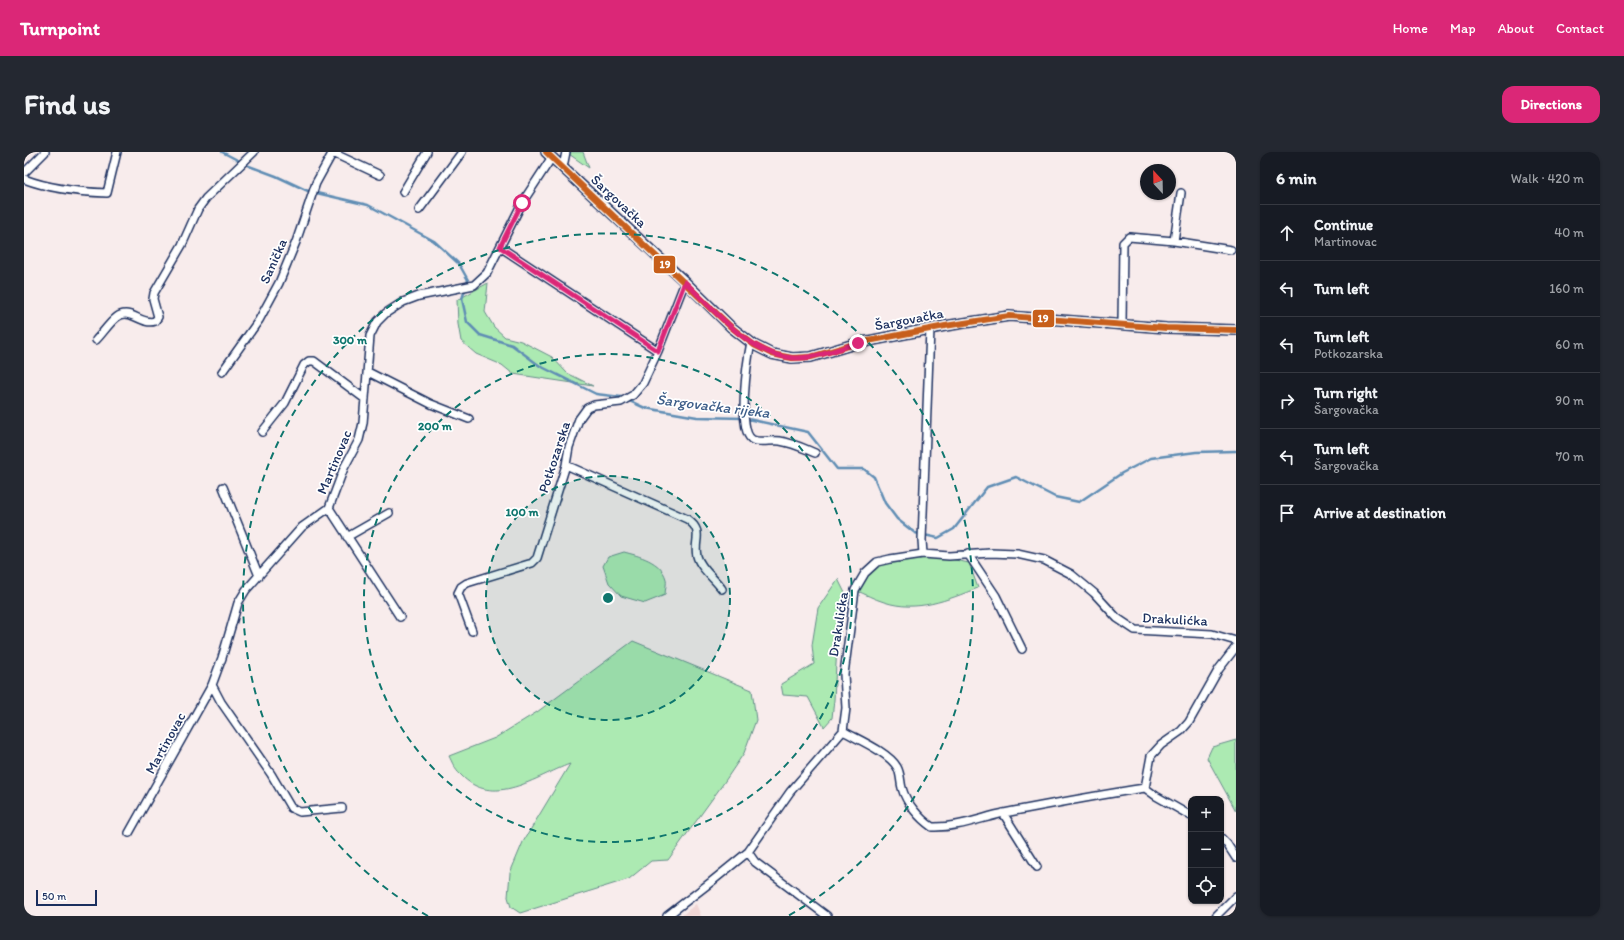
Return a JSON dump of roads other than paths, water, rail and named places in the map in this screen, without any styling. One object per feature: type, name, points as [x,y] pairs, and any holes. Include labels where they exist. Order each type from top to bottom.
[{"type":"street","points":[[24,173],[45,152]]},
{"type":"street","points":[[24,179],[37,184],[69,190],[107,193],[117,152]]},
{"type":"street","points":[[96,340],[118,316],[124,314],[132,315],[146,323],[155,322],[158,317],[153,299],[157,288],[182,245],[198,209],[206,198],[254,152]]},
{"type":"street","name":"Sanička","points":[[222,372],[259,320],[279,283],[296,242],[316,183],[332,152],[380,175]]},
{"type":"street","points":[[403,192],[427,152]]},
{"type":"street","points":[[419,210],[462,152]]},
{"type":"street","points":[[563,167],[566,152]]},
{"type":"street","name":"Šargovačka","points":[[549,154],[731,327],[751,342],[772,354],[792,358],[811,357],[858,343],[982,319],[1009,316],[1166,328],[1236,330]]},
{"type":"street","name":"Martinovac","points":[[129,833],[212,685],[222,658],[238,603],[246,590],[302,527],[329,508],[344,468],[359,440],[363,423],[370,336],[377,322],[386,313],[403,302],[419,296],[474,285],[487,273],[522,203],[549,154]]},
{"type":"street","points":[[1174,241],[1181,193]]},
{"type":"street","points":[[1122,324],[1123,243],[1129,237],[1174,241],[1231,250]]},
{"type":"street","points":[[500,247],[658,351]]},
{"type":"street","name":"Potkozarska","points":[[472,631],[458,593],[461,587],[467,583],[532,563],[537,558],[566,465],[569,447],[579,419],[587,408],[594,405],[621,402],[633,395],[643,383],[658,351],[685,282]]},
{"type":"street","points":[[923,554],[922,528],[930,329]]},
{"type":"street","points":[[751,342],[745,372],[745,426],[749,437],[753,440],[780,441],[797,445],[815,453]]},
{"type":"street","points":[[262,432],[285,402],[304,365],[309,361],[314,361],[365,399]]},
{"type":"street","points":[[368,372],[431,404],[469,419]]},
{"type":"street","points":[[566,465],[687,519],[694,524],[697,532],[696,555],[700,563],[722,589]]},
{"type":"street","points":[[223,487],[259,576]]},
{"type":"street","points":[[329,508],[400,617]]},
{"type":"street","points":[[347,537],[389,513]]},
{"type":"street","name":"Drakulićka","points":[[843,731],[846,708],[844,674],[855,590],[865,573],[877,562],[923,554],[949,556],[990,553],[1017,554],[1044,560],[1071,574],[1094,593],[1117,618],[1135,630],[1212,634],[1236,641]]},
{"type":"street","points":[[968,554],[996,596],[1022,649]]},
{"type":"street","points":[[1146,788],[1152,756],[1161,744],[1181,731],[1189,722],[1219,668],[1236,646]]},
{"type":"street","points":[[212,685],[221,702],[271,774],[291,808],[300,812],[342,808]]},
{"type":"street","points":[[667,916],[712,882],[748,852],[790,792],[843,731],[883,754],[894,763],[900,773],[904,793],[914,809],[932,827],[946,826],[1003,813],[1109,793],[1146,788],[1156,796],[1188,814]]},
{"type":"street","points":[[1003,813],[1037,867]]},
{"type":"street","points":[[1224,841],[1236,858]]},
{"type":"street","points":[[748,852],[755,862],[827,916]]},
{"type":"street","points":[[1216,916],[1236,896]]},
{"type":"waterway","name":"Šargovačka rijeka","points":[[222,152],[249,166],[276,176],[308,191],[368,205],[434,241],[459,264],[468,280],[462,299],[467,322],[480,335],[512,345],[540,366],[596,394],[621,397],[645,408],[697,417],[743,418],[808,432],[837,469],[864,469],[874,477],[885,503],[897,519],[915,533],[938,538],[954,529],[987,487],[1016,477],[1055,497],[1079,502],[1122,473],[1151,458],[1196,452],[1236,451]]}]
